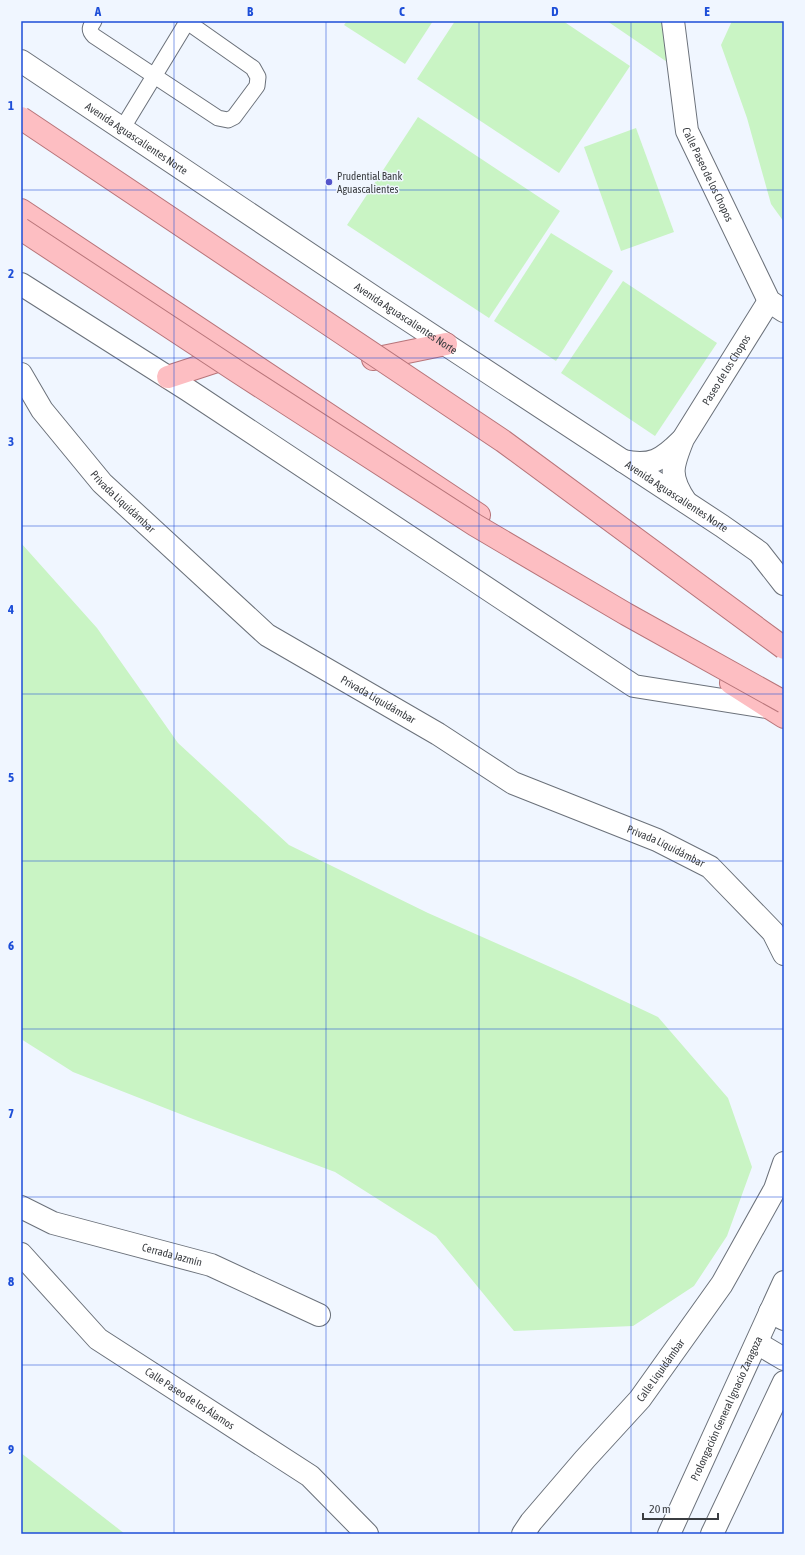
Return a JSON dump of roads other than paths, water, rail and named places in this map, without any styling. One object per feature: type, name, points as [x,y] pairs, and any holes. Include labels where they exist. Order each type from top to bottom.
[{"type":"main road","points":[[21,118],[503,441],[784,648]]},
{"type":"main road","points":[[21,128],[373,359],[784,635]]},
{"type":"main road","points":[[21,210],[778,708]]},
{"type":"main road","points":[[21,229],[238,372],[475,525],[626,614],[778,708]]},
{"type":"main road","points":[[373,359],[446,344]]},
{"type":"main road","points":[[168,377],[238,354]]},
{"type":"street","name":"Calle Paseo de los Chopos","points":[[673,21],[687,131],[777,306]]},
{"type":"street","name":"Avenida Aguascalientes Norte","points":[[21,61],[759,552],[784,584]]},
{"type":"street","points":[[21,284],[168,377],[634,686],[778,708]]},
{"type":"street","name":"Paseo de los Chopos","points":[[622,460],[633,463],[655,461],[666,456],[683,440],[777,306]]},
{"type":"street","name":"Privada Liquidámbar","points":[[21,374],[42,410],[102,483],[267,635],[438,734],[513,783],[657,840],[710,867],[773,932],[784,954]]},
{"type":"street","name":"Paseo de los Chopos","points":[[683,440],[674,461],[674,474],[678,489],[686,502]]},
{"type":"street","name":"Calle Liquidámbar","points":[[523,1534],[531,1522],[585,1459],[640,1399],[722,1284],[775,1189],[784,1164]]},
{"type":"street","name":"Cerrada Jazmín","points":[[21,1207],[53,1223],[211,1265],[319,1316]]},
{"type":"street","name":"Calle Paseo de los Álamos","points":[[21,1254],[98,1339],[310,1476],[367,1534]]},
{"type":"street","name":"Prolongación General Ignacio Zaragoza","points":[[669,1534],[757,1343],[777,1316],[784,1282]]},
{"type":"street","points":[[757,1343],[784,1359]]},
{"type":"street","points":[[712,1534],[784,1382]]},
{"type":"lane","points":[[94,21],[90,27],[90,32],[94,36],[154,76],[218,118],[228,120],[234,118],[257,86],[258,77],[253,68],[187,22],[154,76],[122,129]]},
{"type":"place","name":"Prudential Bank Aguascalientes","points":[[329,182]]}]
